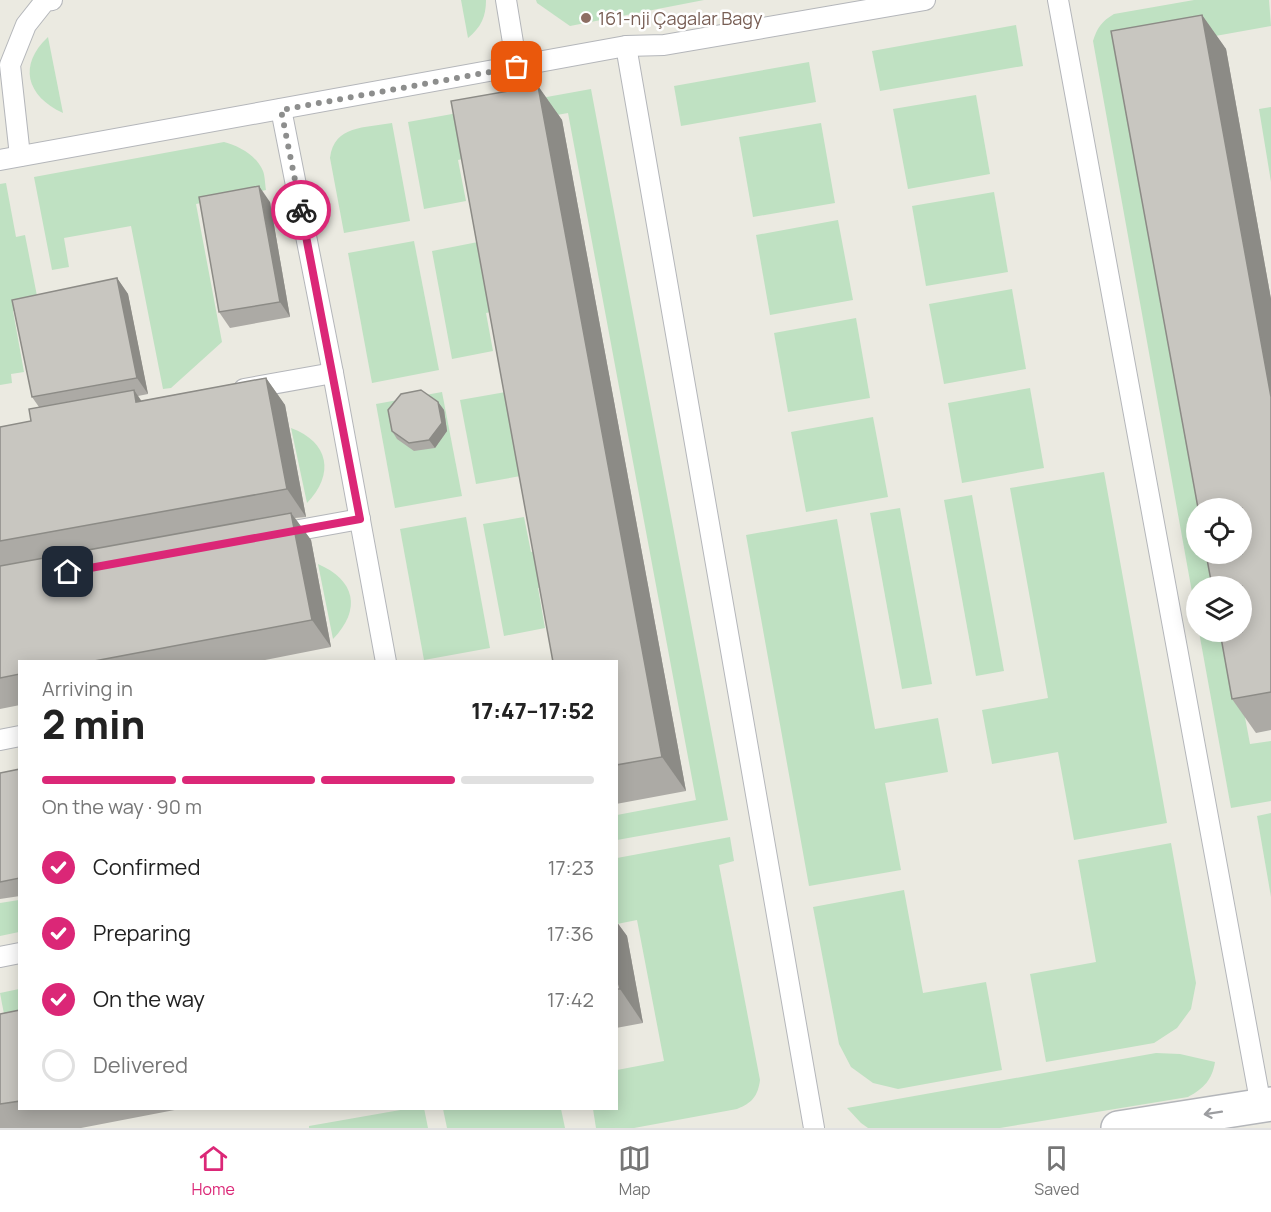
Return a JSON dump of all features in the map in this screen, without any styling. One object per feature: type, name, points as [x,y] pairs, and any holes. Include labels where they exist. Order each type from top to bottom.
[{"type":"street","points":[[1118,1128],[1266,1105]]},
{"type":"lane","points":[[20,156],[10,65],[26,25],[45,2],[52,0]]},
{"type":"lane","points":[[506,0],[517,67]]},
{"type":"lane","points":[[0,160],[626,46],[664,45],[925,0]]},
{"type":"lane","points":[[1058,0],[1266,1105]]},
{"type":"lane","points":[[626,46],[814,1128]]},
{"type":"lane","points":[[281,110],[333,373],[383,660]]},
{"type":"lane","points":[[230,392],[333,373]]},
{"type":"lane","points":[[256,538],[360,519]]},
{"type":"lane","points":[[0,740],[18,736]]},
{"type":"lane","points":[[0,957],[18,953]]},
{"type":"green space","points":[[461,0],[486,0],[482,21],[468,38]]},
{"type":"green space","name":"161-nji Çagalar Bagy","points":[[536,0],[704,0],[570,26]]},
{"type":"green space","points":[[1194,0],[1269,0],[1271,26],[1126,52],[1205,498],[1186,498],[1186,559],[1093,41],[1100,25],[1114,14]]},
{"type":"green space","points":[[1016,25],[1023,66],[880,91],[872,51]]},
{"type":"green space","points":[[48,37],[63,113],[41,98],[30,79],[32,58]]},
{"type":"green space","points":[[809,62],[816,102],[681,126],[674,86]]},
{"type":"green space","points":[[591,89],[728,820],[618,840],[618,815],[696,800],[568,113],[463,132],[467,158],[458,160],[466,201],[424,209],[408,122]]},
{"type":"green space","points":[[976,95],[990,174],[908,189],[893,109]]},
{"type":"green space","points":[[1271,107],[1271,182],[1259,109]]},
{"type":"green space","points":[[392,123],[410,221],[344,233],[330,158],[333,147],[338,139],[352,130]]},
{"type":"green space","points":[[821,123],[835,203],[753,217],[739,137]]},
{"type":"green space","points":[[224,142],[241,149],[256,160],[263,171],[266,190],[196,204],[222,342],[171,388],[163,389],[131,226],[64,238],[69,267],[52,270],[34,177]]},
{"type":"green space","points":[[6,183],[16,237],[25,235],[39,306],[13,311],[24,372],[11,374],[12,383],[0,385],[0,184]]},
{"type":"green space","points":[[994,192],[1008,272],[926,286],[912,206]]},
{"type":"green space","points":[[838,220],[853,300],[770,315],[756,235]]},
{"type":"green space","points":[[414,241],[439,370],[372,383],[348,253]]},
{"type":"green space","points":[[483,241],[496,311],[486,313],[493,351],[452,359],[432,251]]},
{"type":"green space","points":[[1012,289],[1026,369],[944,384],[929,304]]},
{"type":"green space","points":[[856,318],[870,398],[788,412],[774,333]]},
{"type":"green space","points":[[1030,388],[1044,468],[962,483],[948,403]]},
{"type":"green space","points":[[511,391],[526,475],[476,484],[460,400]]},
{"type":"green space","points":[[442,392],[462,496],[395,508],[376,404]]},
{"type":"green space","points":[[873,417],[888,497],[806,512],[791,432]]},
{"type":"green space","points":[[291,428],[304,434],[313,442],[320,450],[324,460],[322,481],[307,503]]},
{"type":"green space","points":[[1104,472],[1167,823],[1074,840],[1058,752],[992,764],[982,710],[1048,698],[1010,488]]},
{"type":"green space","points":[[972,495],[1004,671],[976,676],[944,500]]},
{"type":"green space","points":[[900,508],[932,684],[902,689],[870,513]]},
{"type":"green space","points":[[466,517],[490,648],[424,660],[400,529]]},
{"type":"green space","points":[[524,517],[531,552],[541,550],[547,586],[538,588],[545,628],[504,636],[483,524]]},
{"type":"green space","points":[[837,519],[875,729],[938,718],[948,772],[885,783],[901,870],[809,886],[746,535]]},
{"type":"green space","points":[[318,564],[340,578],[350,596],[351,606],[348,617],[333,639]]},
{"type":"green space","points":[[1187,564],[1217,564],[1219,576],[1189,576]]},
{"type":"green space","points":[[1201,642],[1231,642],[1250,744],[1271,741],[1271,801],[1231,808]]},
{"type":"green space","points":[[1271,813],[1271,897],[1257,816]]},
{"type":"green space","points":[[730,837],[734,861],[719,865],[760,1080],[756,1095],[747,1104],[737,1109],[634,1128],[596,1128],[593,1110],[618,1110],[618,1070],[664,1061],[637,920],[618,924],[618,858]]},
{"type":"green space","points":[[1171,843],[1196,983],[1191,1009],[1177,1028],[1154,1043],[1046,1062],[1030,974],[1096,962],[1078,860]]},
{"type":"green space","points":[[904,890],[923,993],[986,982],[1002,1070],[898,1089],[873,1083],[851,1067],[839,1044],[813,907]]},
{"type":"green space","points":[[18,900],[18,932],[0,936],[0,903]]},
{"type":"green space","points":[[18,989],[18,1033],[8,1035],[0,993]]},
{"type":"green space","points":[[1156,1053],[1180,1054],[1215,1062],[1212,1074],[1199,1090],[1188,1097],[1000,1128],[868,1128],[847,1108]]},
{"type":"green space","points":[[400,1110],[424,1110],[428,1128],[309,1128],[309,1126]]},
{"type":"green space","points":[[443,1110],[561,1110],[565,1128],[447,1128]]},
{"type":"building","points":[[1202,15],[1271,397],[1271,692],[1232,699],[1222,642],[1252,642],[1252,576],[1210,576],[1208,564],[1252,564],[1252,498],[1196,498],[1111,31]]},
{"type":"building","points":[[538,86],[662,757],[618,765],[618,660],[553,660],[451,101]]},
{"type":"building","points":[[259,186],[280,302],[219,312],[199,197]]},
{"type":"building","points":[[117,278],[137,378],[32,397],[12,300]]},
{"type":"building","points":[[266,378],[287,489],[0,541],[0,427],[31,421],[29,409],[134,390],[136,402]]},
{"type":"building","points":[[421,390],[438,402],[442,423],[429,440],[409,443],[392,431],[388,410],[401,394]]},
{"type":"building","points":[[291,513],[312,620],[100,660],[18,660],[18,674],[0,678],[0,566]]},
{"type":"building","points":[[18,769],[18,878],[0,882],[0,773]]},
{"type":"building","points":[[18,1010],[18,1101],[0,1104],[0,1014]]},
{"type":"way so far","points":[[301,210],[281,110],[517,67]]},
{"type":"place","name":"161-nji Çagalar Bagy","points":[[586,18]]},
{"type":"route","points":[[68,572],[360,519],[301,210]]}]
